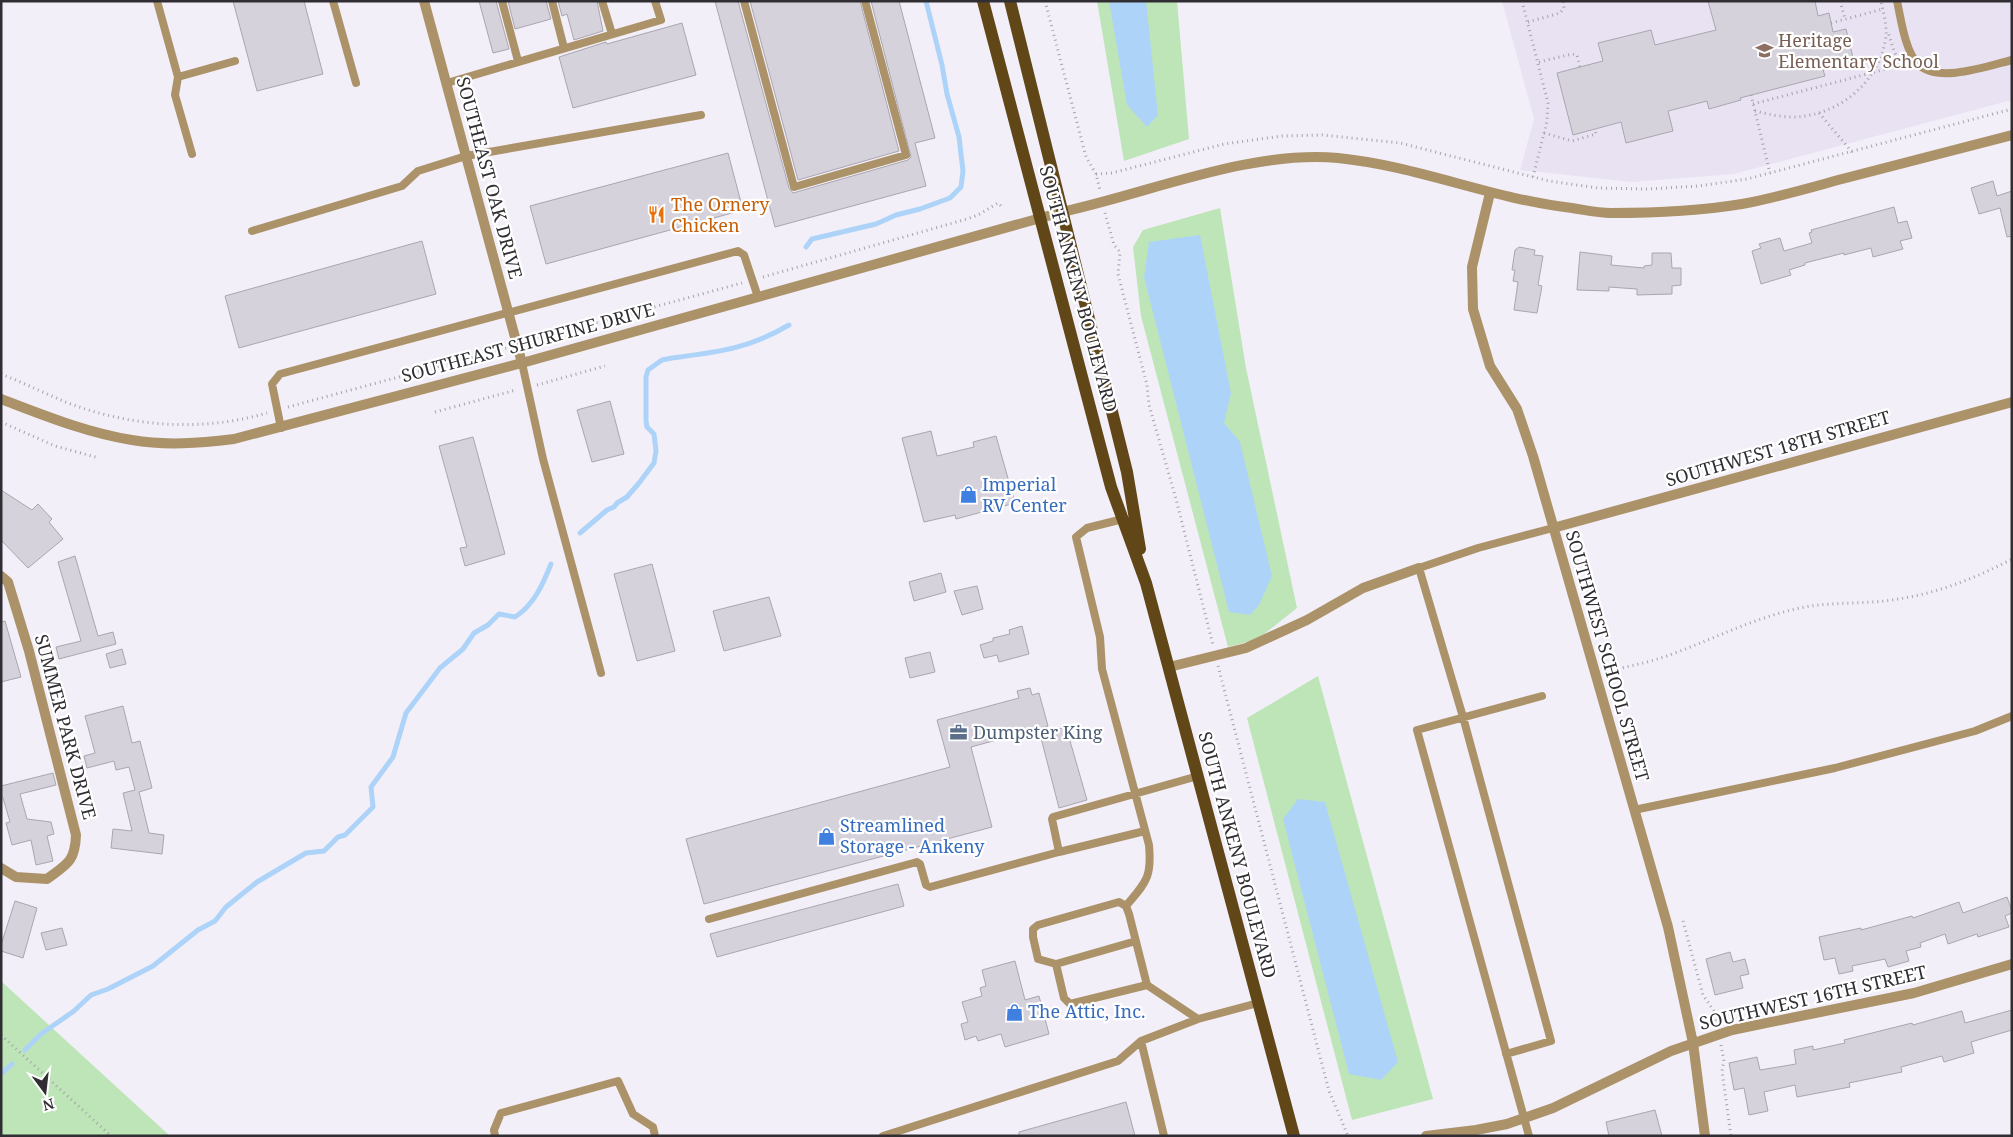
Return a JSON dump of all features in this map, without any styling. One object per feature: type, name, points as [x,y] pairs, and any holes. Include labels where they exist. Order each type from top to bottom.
[{"type":"main road","name":"SOUTH ANKENY BOULEVARD","points":[[983,1],[1112,487],[1146,584],[1294,1136]]},
{"type":"main road","name":"SOUTH ANKENY BOULEVARD","points":[[1010,1],[1127,472],[1146,584]]},
{"type":"street","name":"SOUTHEAST OAK DRIVE","points":[[424,1],[522,363]]},
{"type":"street","name":"SOUTHEAST SHURFINE DRIVE","points":[[1,399],[99,434],[132,440],[166,444],[234,439],[282,428],[522,363],[1062,212],[1103,203],[1248,164],[1293,158],[1336,158],[1386,165],[1490,193],[1549,206],[1607,213],[1673,212],[1743,204],[2012,136]]},
{"type":"street","name":"SOUTHWEST SCHOOL STREET","points":[[1490,193],[1472,267],[1473,309],[1490,366],[1516,409],[1533,456],[1668,927],[1693,1043],[1705,1136]]},
{"type":"street","name":"SOUTHWEST 18TH STREET","points":[[1553,528],[2012,402]]},
{"type":"street","points":[[1169,667],[1216,657],[1246,648],[1307,620],[1363,588],[1419,568]]},
{"type":"street","name":"SUMMER PARK DRIVE","points":[[1,576],[8,582],[30,651],[76,835],[75,850],[69,863],[47,879],[16,877],[1,868]]},
{"type":"street","name":"SOUTHWEST 16TH STREET","points":[[1426,1136],[1508,1124],[1553,1108],[1670,1052],[1732,1030],[1914,993],[2012,964]]},
{"type":"lane","points":[[157,1],[178,77],[175,95],[192,154]]},
{"type":"lane","points":[[333,1],[356,83]]},
{"type":"lane","points":[[502,1],[518,61]]},
{"type":"lane","points":[[552,1],[564,48]]},
{"type":"lane","points":[[602,1],[612,34]]},
{"type":"lane","points":[[447,82],[661,20],[655,1]]},
{"type":"lane","points":[[744,1],[794,187],[906,155],[865,1]]},
{"type":"lane","points":[[1897,1],[1911,52],[1918,64],[1930,72],[1960,72],[2012,60]]},
{"type":"lane","points":[[178,77],[235,61]]},
{"type":"lane","points":[[252,231],[402,186],[418,171],[466,156],[700,115]]},
{"type":"lane","points":[[282,428],[272,384],[280,374],[738,251],[744,255],[758,297]]},
{"type":"lane","points":[[522,363],[543,459],[601,673]]},
{"type":"lane","points":[[1123,519],[1087,528],[1076,537],[1100,637],[1102,669],[1136,794],[1145,831],[1150,866],[1146,882],[1126,906]]},
{"type":"lane","points":[[1506,1054],[1551,1041],[1463,717],[1419,568],[1478,548],[1553,528]]},
{"type":"lane","points":[[1529,1136],[1418,730],[1542,696]]},
{"type":"lane","points":[[1634,810],[1835,768],[1975,731],[2012,716]]},
{"type":"lane","points":[[1059,852],[1052,822],[1053,816],[1198,776]]},
{"type":"lane","points":[[709,919],[917,862],[920,864],[926,885],[930,887],[1145,831]]},
{"type":"lane","points":[[1136,941],[1056,964],[1038,959],[1032,937],[1032,929],[1038,925],[1119,902],[1126,906],[1136,941],[1147,985],[1198,1019]]},
{"type":"lane","points":[[1056,964],[1064,998],[1070,1004],[1147,985]]},
{"type":"lane","points":[[883,1136],[1118,1061],[1141,1041],[1198,1019],[1258,1003]]},
{"type":"lane","points":[[1141,1041],[1164,1136]]},
{"type":"lane","points":[[495,1136],[494,1130],[501,1113],[618,1081],[633,1114],[653,1127],[655,1136]]},
{"type":"path","points":[[1046,1],[1086,157],[1096,174],[1114,245],[1120,252],[1118,274],[1147,385],[1149,405],[1176,499],[1329,1091],[1348,1136]]},
{"type":"path","points":[[1522,1],[1548,103],[1544,133],[1533,177]]},
{"type":"path","points":[[1528,22],[1560,12],[1564,8],[1563,1]]},
{"type":"path","points":[[1840,1],[1845,19]]},
{"type":"path","points":[[1755,111],[1793,117],[1820,113],[1836,107],[1846,100],[1872,73],[1882,52],[1886,34],[1881,1]]},
{"type":"path","points":[[1831,23],[1883,9]]},
{"type":"path","points":[[1753,104],[1901,65],[1891,44],[1885,23]]},
{"type":"path","points":[[1538,62],[1572,54],[1577,55],[1580,67]]},
{"type":"path","points":[[1751,95],[1770,173]]},
{"type":"path","points":[[1096,174],[1112,173],[1224,144],[1282,136],[1322,135],[1400,143],[1533,177],[1598,188],[1648,189],[1699,186],[1747,179],[2012,109]]},
{"type":"path","points":[[1820,113],[1852,152]]},
{"type":"path","points":[[1544,133],[1572,141],[1594,135],[1596,134],[1596,129]]},
{"type":"path","points":[[1,374],[88,410],[117,418],[200,425],[227,422],[278,410],[752,280],[967,219],[998,203],[1003,208]]},
{"type":"path","points":[[1,422],[55,446],[98,458]]},
{"type":"path","points":[[1613,670],[1674,653],[1761,618],[1801,608],[1833,603],[1898,600],[1981,575],[2012,559]]},
{"type":"path","points":[[1,1035],[111,1136]]},
{"type":"shaded area","name":"Heritage Elementary School","points":[[1502,1],[2012,1],[2012,100],[1734,174],[1632,182],[1520,170],[1534,119]]},
{"type":"green space","points":[[1097,1],[1177,1],[1189,139],[1124,161]]},
{"type":"green space","points":[[1220,208],[1246,368],[1297,608],[1258,639],[1228,647],[1141,316],[1133,247],[1143,230]]},
{"type":"green space","points":[[1318,676],[1433,1099],[1352,1120],[1247,718]]},
{"type":"green space","points":[[1,981],[170,1136],[1,1136]]},
{"type":"water","points":[[1109,1],[1146,1],[1158,115],[1147,127],[1127,105]]},
{"type":"water","points":[[1200,235],[1231,393],[1224,423],[1240,442],[1272,576],[1259,605],[1250,615],[1229,612],[1144,277],[1149,242]]},
{"type":"water","points":[[1298,799],[1325,802],[1398,1062],[1381,1080],[1349,1074],[1283,819]]},
{"type":"building","points":[[233,1],[304,1],[323,74],[257,91]]},
{"type":"building","points":[[479,1],[496,1],[509,49],[493,53]]},
{"type":"building","points":[[508,1],[546,1],[551,19],[515,29]]},
{"type":"building","points":[[558,1],[597,1],[603,31],[574,40],[567,14],[562,16]]},
{"type":"building","points":[[715,1],[738,1],[789,188],[793,193],[908,160],[911,157],[871,1],[899,1],[935,138],[915,143],[926,186],[775,227]]},
{"type":"building","points":[[750,1],[860,1],[899,151],[798,180]]},
{"type":"building","name":"Heritage Elementary School","points":[[1708,1],[1815,1],[1818,16],[1829,13],[1833,32],[1846,29],[1854,62],[1823,70],[1825,76],[1740,98],[1741,100],[1709,109],[1707,101],[1668,111],[1673,131],[1626,143],[1621,122],[1573,135],[1557,73],[1603,61],[1598,43],[1651,30],[1655,45],[1716,30]]},
{"type":"building","points":[[682,23],[696,75],[573,108],[559,57],[606,42],[607,44]]},
{"type":"building","points":[[728,153],[743,210],[546,264],[530,206]]},
{"type":"building","points":[[1993,181],[1997,196],[2012,191],[2012,236],[2007,237],[2000,208],[1979,214],[1971,188]]},
{"type":"building","points":[[1894,207],[1898,223],[1907,221],[1912,238],[1900,241],[1903,249],[1873,257],[1871,248],[1844,255],[1844,253],[1805,263],[1805,265],[1789,270],[1791,275],[1761,284],[1752,251],[1761,248],[1759,244],[1780,238],[1784,251],[1812,243],[1809,233],[1812,232],[1811,230]]},
{"type":"building","points":[[422,241],[436,294],[239,348],[225,296]]},
{"type":"building","points":[[1519,247],[1535,250],[1534,255],[1543,256],[1538,285],[1542,286],[1537,313],[1514,310],[1518,282],[1513,281],[1515,270],[1512,270],[1515,250]]},
{"type":"building","points":[[1580,252],[1612,256],[1611,265],[1644,268],[1644,266],[1652,265],[1652,253],[1671,253],[1672,268],[1681,268],[1681,285],[1672,286],[1672,294],[1637,295],[1637,289],[1609,287],[1609,291],[1577,290]]},
{"type":"building","points":[[610,401],[624,454],[592,462],[577,410]]},
{"type":"building","points":[[931,431],[937,456],[974,447],[973,442],[996,436],[1015,503],[956,519],[955,515],[924,522],[902,438]]},
{"type":"building","points":[[473,437],[505,554],[465,566],[460,548],[467,547],[439,446]]},
{"type":"building","points":[[1,490],[32,510],[38,504],[52,519],[49,522],[63,539],[28,568],[1,540]]},
{"type":"building","points":[[75,556],[98,636],[113,632],[116,644],[59,659],[56,647],[81,641],[58,562]]},
{"type":"building","points":[[652,564],[675,651],[637,661],[614,574]]},
{"type":"building","points":[[941,573],[946,592],[914,601],[909,582]]},
{"type":"building","points":[[977,586],[983,609],[962,615],[954,591]]},
{"type":"building","points":[[769,597],[781,636],[724,651],[713,611]]},
{"type":"building","points":[[5,621],[21,677],[1,682],[1,622]]},
{"type":"building","points":[[1022,626],[1029,654],[999,662],[997,655],[984,658],[980,645],[993,641],[993,638],[1010,634],[1009,630]]},
{"type":"building","points":[[122,649],[126,664],[110,668],[106,654]]},
{"type":"building","points":[[930,652],[935,672],[910,678],[905,658]]},
{"type":"building","points":[[1030,688],[1032,695],[1039,693],[1048,726],[971,747],[992,827],[704,904],[686,839],[950,767],[937,720],[1019,698],[1017,691]]},
{"type":"building","points":[[123,706],[132,743],[140,741],[152,788],[139,792],[149,833],[164,835],[162,854],[111,848],[113,829],[132,831],[123,793],[135,790],[129,767],[116,770],[114,761],[87,768],[84,756],[95,753],[85,716]]},
{"type":"building","points":[[1066,727],[1087,800],[1059,808],[1040,734]]},
{"type":"building","points":[[53,773],[56,785],[20,794],[27,819],[51,822],[54,834],[47,836],[53,861],[36,865],[31,840],[12,845],[6,823],[10,822],[3,798],[1,798],[1,786]]},
{"type":"building","points":[[898,884],[904,906],[717,957],[710,934]]},
{"type":"building","points":[[2007,897],[2012,911],[2012,913],[2005,916],[2009,927],[1978,937],[1977,934],[1948,944],[1945,934],[1920,943],[1921,947],[1906,951],[1909,961],[1888,967],[1885,959],[1852,966],[1853,971],[1839,974],[1835,958],[1824,960],[1819,937],[1861,928],[1861,930],[1912,916],[1913,918],[1959,902],[1963,913]]},
{"type":"building","points":[[15,901],[37,908],[23,958],[1,951],[1,945]]},
{"type":"building","points":[[62,928],[67,945],[46,950],[41,933]]},
{"type":"building","points":[[1730,952],[1733,962],[1745,959],[1749,974],[1740,976],[1743,988],[1715,995],[1706,959]]},
{"type":"building","points":[[1015,961],[1025,1000],[1039,996],[1049,1034],[1005,1047],[1001,1034],[978,1041],[976,1036],[965,1040],[961,1024],[968,1022],[962,1002],[982,996],[980,988],[986,986],[982,970]]},
{"type":"building","points":[[2012,1010],[2012,1030],[1971,1042],[1974,1053],[1944,1062],[1942,1056],[1901,1067],[1902,1072],[1849,1083],[1850,1087],[1797,1097],[1795,1085],[1764,1092],[1768,1111],[1749,1115],[1744,1088],[1734,1090],[1729,1063],[1757,1057],[1760,1070],[1796,1064],[1794,1050],[1813,1046],[1813,1050],[1845,1043],[1844,1040],[1912,1023],[1913,1025],[1962,1011],[1965,1023]]},
{"type":"building","points":[[1126,1102],[1135,1136],[1019,1136],[1019,1132]]},
{"type":"building","points":[[1655,1110],[1662,1136],[1609,1136],[1606,1122]]},
{"type":"waterway","points":[[806,247],[812,239],[876,224],[896,215],[950,198],[961,187],[963,171],[959,137],[947,94],[942,65],[926,1]]},
{"type":"waterway","points":[[580,533],[607,510],[627,497],[654,463],[656,451],[654,434],[647,427],[646,421],[646,377],[648,370],[662,360],[732,348],[760,339],[789,325]]},
{"type":"waterway","points":[[25,1050],[41,1034],[74,1011],[91,995],[108,989],[153,966],[198,930],[215,921],[226,907],[257,882],[306,853],[324,851],[338,837],[345,835],[373,807],[371,787],[393,757],[406,713],[440,668],[463,649],[474,633],[488,625],[499,614],[515,617],[522,612],[537,594],[551,564]]},
{"type":"waterway","points":[[1,1074],[12,1064]]},
{"type":"place","name":"Heritage Elementary School","points":[[1764,51]]},
{"type":"place","name":"The Ornery Chicken","points":[[657,215]]},
{"type":"place","name":"Imperial RV Center","points":[[968,495]]},
{"type":"place","name":"Dumpster King","points":[[959,733]]},
{"type":"place","name":"Streamlined Storage - Ankeny","points":[[826,836]]},
{"type":"place","name":"The Attic, Inc.","points":[[1014,1012]]}]
